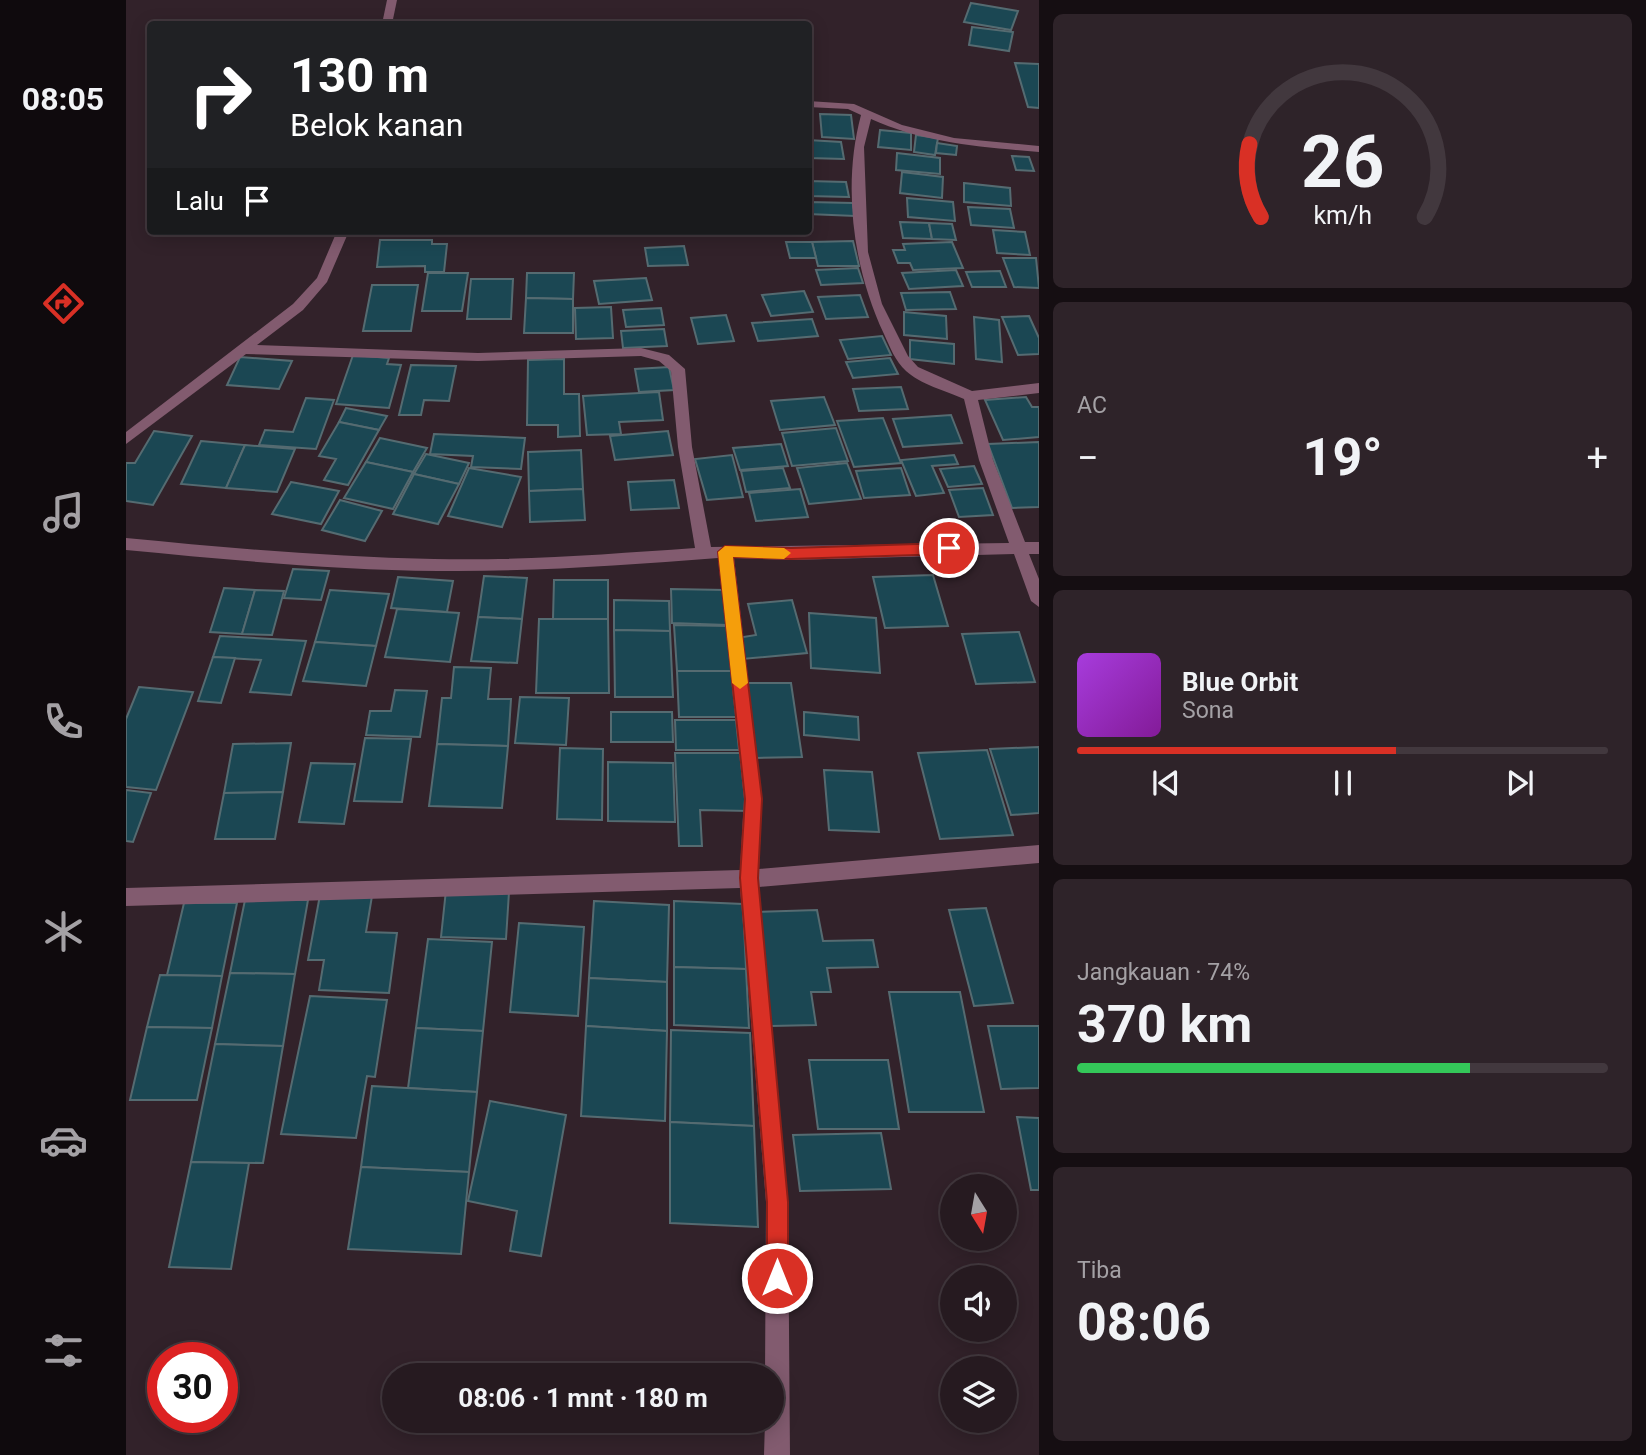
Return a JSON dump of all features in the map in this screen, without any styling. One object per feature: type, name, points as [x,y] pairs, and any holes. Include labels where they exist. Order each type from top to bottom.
[{"type":"street","points":[[388,21],[392,0]]},
{"type":"street","points":[[812,104],[850,106],[930,136],[1039,149]]},
{"type":"street","points":[[867,112],[858,147],[862,252],[876,304],[902,358],[913,370],[970,396],[1039,388]]},
{"type":"street","points":[[126,439],[298,307],[323,279],[341,235]]},
{"type":"street","points":[[242,349],[478,357],[641,352],[664,358],[678,369],[685,447],[714,553],[754,799],[749,878],[777,1202],[777,1455]]},
{"type":"street","points":[[970,396],[986,460],[1039,601]]},
{"type":"street","points":[[126,544],[285,559],[436,565],[551,564],[714,553],[791,554],[1039,548]]},
{"type":"street","points":[[126,897],[749,878],[1039,854]]},
{"type":"building","points":[[971,3],[1018,11],[1011,30],[964,22]]},
{"type":"building","points":[[972,27],[1013,32],[1009,51],[969,45]]},
{"type":"building","points":[[1015,63],[1039,64],[1039,108],[1028,107]]},
{"type":"building","points":[[820,114],[851,115],[854,139],[822,137]]},
{"type":"building","points":[[880,130],[911,133],[911,150],[878,147]]},
{"type":"building","points":[[916,135],[938,138],[935,155],[914,152]]},
{"type":"building","points":[[812,140],[841,142],[844,159],[812,158]]},
{"type":"building","points":[[937,143],[957,146],[956,155],[936,153]]},
{"type":"building","points":[[897,153],[940,158],[940,174],[896,170]]},
{"type":"building","points":[[1012,156],[1029,157],[1034,171],[1016,170]]},
{"type":"building","points":[[902,172],[943,177],[942,198],[900,193]]},
{"type":"building","points":[[812,181],[846,182],[849,197],[812,196]]},
{"type":"building","points":[[964,183],[1010,188],[1011,206],[964,202]]},
{"type":"building","points":[[907,198],[953,202],[955,221],[908,217]]},
{"type":"building","points":[[812,202],[853,203],[855,216],[812,214]]},
{"type":"building","points":[[968,207],[1010,209],[1014,228],[971,225]]},
{"type":"building","points":[[900,222],[929,223],[932,239],[903,238]]},
{"type":"building","points":[[929,223],[952,224],[956,240],[932,239]]},
{"type":"building","points":[[993,230],[1025,232],[1030,255],[997,253]]},
{"type":"building","points":[[380,240],[432,240],[432,244],[447,244],[444,272],[425,272],[425,266],[377,267]]},
{"type":"building","points":[[853,241],[859,266],[818,266],[812,242]]},
{"type":"building","points":[[786,242],[812,242],[816,258],[790,258]]},
{"type":"building","points":[[952,242],[963,268],[913,270],[910,263],[898,263],[893,250],[905,250],[903,244]]},
{"type":"building","points":[[684,246],[688,265],[648,266],[645,248]]},
{"type":"building","points":[[1003,258],[1036,258],[1039,288],[1014,287]]},
{"type":"building","points":[[858,268],[863,283],[821,285],[816,270]]},
{"type":"building","points":[[956,270],[963,286],[909,289],[902,273]]},
{"type":"building","points":[[1000,271],[1006,287],[972,287],[966,272]]},
{"type":"building","points":[[428,273],[468,273],[462,311],[422,311]]},
{"type":"building","points":[[527,273],[574,273],[573,299],[526,298]]},
{"type":"building","points":[[646,278],[652,300],[599,304],[594,281]]},
{"type":"building","points":[[471,279],[513,279],[511,319],[467,319]]},
{"type":"building","points":[[372,285],[418,285],[411,331],[363,331]]},
{"type":"building","points":[[804,291],[813,312],[771,316],[762,295]]},
{"type":"building","points":[[950,292],[956,309],[906,310],[901,293]]},
{"type":"building","points":[[860,295],[868,317],[826,319],[818,297]]},
{"type":"building","points":[[526,298],[573,299],[573,333],[524,333]]},
{"type":"building","points":[[611,307],[613,338],[576,339],[575,308]]},
{"type":"building","points":[[661,308],[664,325],[626,327],[623,310]]},
{"type":"building","points":[[904,312],[946,316],[947,339],[904,335]]},
{"type":"building","points":[[726,315],[734,341],[698,344],[691,318]]},
{"type":"building","points":[[1029,316],[1039,338],[1039,354],[1018,355],[1002,317]]},
{"type":"building","points":[[974,317],[999,320],[1002,362],[976,359]]},
{"type":"building","points":[[812,319],[818,336],[758,341],[752,323]]},
{"type":"building","points":[[664,329],[667,346],[623,348],[621,331]]},
{"type":"building","points":[[882,336],[891,355],[848,359],[840,340]]},
{"type":"building","points":[[910,340],[954,344],[954,364],[910,359]]},
{"type":"building","points":[[353,355],[389,358],[387,364],[401,365],[389,408],[336,404]]},
{"type":"building","points":[[240,357],[292,361],[279,389],[227,385]]},
{"type":"building","points":[[890,358],[898,374],[853,378],[846,362]]},
{"type":"building","points":[[564,359],[564,394],[579,394],[580,436],[558,437],[558,425],[527,425],[528,360]]},
{"type":"building","points":[[411,365],[456,366],[449,401],[424,400],[421,415],[399,415]]},
{"type":"building","points":[[669,367],[674,390],[639,392],[635,369]]},
{"type":"building","points":[[901,387],[908,409],[859,411],[853,389]]},
{"type":"building","points":[[659,392],[663,420],[619,422],[621,434],[587,435],[583,396]]},
{"type":"building","points":[[824,397],[835,425],[780,430],[771,401]]},
{"type":"building","points":[[1026,397],[1032,407],[1039,407],[1039,437],[1003,440],[985,400]]},
{"type":"building","points":[[306,398],[334,400],[316,449],[259,445],[265,430],[293,432]]},
{"type":"building","points":[[346,408],[387,416],[379,430],[339,422]]},
{"type":"building","points":[[951,415],[962,443],[903,447],[893,419]]},
{"type":"building","points":[[883,418],[901,463],[854,467],[837,421]]},
{"type":"building","points":[[339,422],[379,430],[348,485],[324,480],[336,459],[319,456]]},
{"type":"building","points":[[836,428],[848,461],[792,466],[782,433]]},
{"type":"building","points":[[154,431],[192,436],[153,505],[126,501],[126,463],[135,463]]},
{"type":"building","points":[[668,431],[673,455],[615,460],[610,436]]},
{"type":"building","points":[[434,434],[525,438],[521,469],[471,467],[473,456],[430,454]]},
{"type":"building","points":[[380,438],[427,448],[413,472],[366,462]]},
{"type":"building","points":[[201,441],[245,445],[226,488],[181,484]]},
{"type":"building","points":[[1039,442],[1039,507],[1012,508],[988,444]]},
{"type":"building","points":[[781,444],[788,466],[740,470],[733,448]]},
{"type":"building","points":[[245,445],[295,449],[277,492],[226,488]]},
{"type":"building","points":[[581,450],[583,489],[529,491],[528,452]]},
{"type":"building","points":[[426,454],[469,463],[459,484],[414,474]]},
{"type":"building","points":[[732,455],[743,497],[707,500],[695,459]]},
{"type":"building","points":[[954,455],[958,464],[932,466],[944,493],[916,496],[901,460]]},
{"type":"building","points":[[366,462],[413,472],[393,509],[344,498]]},
{"type":"building","points":[[847,463],[861,499],[809,504],[797,468]]},
{"type":"building","points":[[974,466],[982,484],[948,487],[940,469]]},
{"type":"building","points":[[469,468],[521,477],[502,527],[448,516]]},
{"type":"building","points":[[783,468],[790,488],[746,492],[741,471]]},
{"type":"building","points":[[901,468],[910,495],[864,498],[856,471]]},
{"type":"building","points":[[414,474],[459,484],[438,524],[393,514]]},
{"type":"building","points":[[674,480],[679,508],[631,510],[628,482]]},
{"type":"building","points":[[291,482],[339,491],[321,524],[272,514]]},
{"type":"building","points":[[983,488],[993,515],[959,517],[949,490]]},
{"type":"building","points":[[583,489],[585,520],[530,522],[529,491]]},
{"type":"building","points":[[800,489],[808,517],[756,521],[749,493]]},
{"type":"building","points":[[340,500],[382,511],[365,541],[322,530]]},
{"type":"building","points":[[293,569],[329,571],[321,600],[284,598]]},
{"type":"building","points":[[933,575],[948,626],[885,628],[873,577]]},
{"type":"building","points":[[484,576],[527,578],[522,619],[478,617]]},
{"type":"building","points":[[398,577],[453,581],[447,612],[391,608]]},
{"type":"building","points":[[554,580],[608,580],[608,619],[553,619]]},
{"type":"building","points":[[224,588],[255,590],[242,634],[210,632]]},
{"type":"building","points":[[671,589],[725,590],[727,625],[672,623]]},
{"type":"building","points":[[255,590],[284,591],[272,635],[242,634]]},
{"type":"building","points":[[330,590],[389,594],[376,646],[315,642]]},
{"type":"building","points":[[614,600],[669,601],[670,631],[614,630]]},
{"type":"building","points":[[792,600],[807,653],[742,659],[737,638],[756,635],[748,604]]},
{"type":"building","points":[[397,609],[459,613],[450,662],[385,657]]},
{"type":"building","points":[[809,613],[876,618],[880,673],[811,668]]},
{"type":"building","points":[[478,617],[522,619],[517,663],[471,661]]},
{"type":"building","points":[[539,619],[608,619],[609,693],[536,693]]},
{"type":"building","points":[[674,625],[729,626],[733,671],[677,671]]},
{"type":"building","points":[[614,630],[670,631],[673,697],[615,697]]},
{"type":"building","points":[[1019,632],[1035,682],[976,684],[962,634]]},
{"type":"building","points":[[220,636],[306,641],[291,695],[250,692],[261,660],[213,657]]},
{"type":"building","points":[[315,642],[376,646],[366,686],[303,681]]},
{"type":"building","points":[[213,657],[235,658],[221,703],[198,701]]},
{"type":"building","points":[[454,667],[491,668],[488,699],[511,699],[508,746],[437,744],[442,698],[451,698]]},
{"type":"building","points":[[677,671],[733,671],[738,717],[679,717]]},
{"type":"building","points":[[747,683],[791,683],[802,757],[756,758]]},
{"type":"building","points":[[139,687],[193,692],[156,790],[126,787],[126,719]]},
{"type":"building","points":[[395,690],[427,691],[420,737],[366,735],[370,711],[391,711]]},
{"type":"building","points":[[520,697],[569,698],[566,745],[515,743]]},
{"type":"building","points":[[611,712],[672,712],[673,742],[611,742]]},
{"type":"building","points":[[804,712],[858,717],[859,740],[804,735]]},
{"type":"building","points":[[675,720],[736,720],[739,750],[676,750]]},
{"type":"building","points":[[365,738],[411,739],[402,802],[354,801]]},
{"type":"building","points":[[291,743],[283,792],[224,793],[233,744]]},
{"type":"building","points":[[437,744],[508,746],[502,808],[429,806]]},
{"type":"building","points":[[1039,747],[1039,813],[1011,815],[990,749]]},
{"type":"building","points":[[560,748],[603,749],[602,820],[557,819]]},
{"type":"building","points":[[987,750],[1013,835],[940,839],[918,753]]},
{"type":"building","points":[[675,753],[744,753],[750,811],[700,810],[702,846],[679,846]]},
{"type":"building","points":[[608,762],[673,763],[675,822],[608,821]]},
{"type":"building","points":[[311,763],[355,764],[344,824],[299,822]]},
{"type":"building","points":[[824,770],[872,772],[879,832],[829,830]]},
{"type":"building","points":[[126,790],[151,793],[133,842],[126,841]]},
{"type":"building","points":[[283,792],[275,839],[215,839],[224,793]]},
{"type":"building","points":[[446,890],[509,892],[506,939],[441,937]]},
{"type":"building","points":[[320,895],[372,896],[366,932],[397,933],[389,993],[319,990],[324,960],[308,960]]},
{"type":"building","points":[[245,900],[308,900],[295,974],[230,973]]},
{"type":"building","points":[[594,901],[669,905],[667,982],[589,978]]},
{"type":"building","points":[[674,901],[743,904],[746,969],[674,967]]},
{"type":"building","points":[[184,903],[237,903],[222,976],[167,975]]},
{"type":"building","points":[[986,908],[1013,1003],[974,1006],[949,910]]},
{"type":"building","points":[[817,910],[823,941],[873,940],[878,967],[827,968],[831,992],[811,992],[816,1025],[771,1026],[755,912]]},
{"type":"building","points":[[519,923],[584,927],[578,1016],[510,1012]]},
{"type":"building","points":[[428,939],[492,942],[483,1031],[416,1028]]},
{"type":"building","points":[[674,967],[746,969],[749,1028],[674,1025]]},
{"type":"building","points":[[230,973],[295,974],[283,1046],[215,1044]]},
{"type":"building","points":[[160,975],[222,976],[212,1028],[147,1027]]},
{"type":"building","points":[[589,978],[667,982],[667,1031],[586,1026]]},
{"type":"building","points":[[889,992],[960,992],[984,1112],[909,1112]]},
{"type":"building","points":[[310,996],[387,1000],[375,1077],[367,1076],[356,1138],[281,1134]]},
{"type":"building","points":[[586,1026],[667,1031],[665,1121],[581,1116]]},
{"type":"building","points":[[988,1026],[1039,1026],[1039,1088],[1001,1089]]},
{"type":"building","points":[[147,1027],[212,1028],[197,1100],[130,1100]]},
{"type":"building","points":[[416,1028],[483,1031],[477,1092],[408,1088]]},
{"type":"building","points":[[671,1030],[750,1033],[754,1126],[670,1122]]},
{"type":"building","points":[[215,1044],[283,1046],[263,1163],[191,1162]]},
{"type":"building","points":[[809,1060],[888,1060],[899,1129],[818,1129]]},
{"type":"building","points":[[372,1086],[477,1092],[469,1172],[361,1167]]},
{"type":"building","points":[[490,1101],[566,1115],[541,1256],[510,1251],[517,1211],[468,1201]]},
{"type":"building","points":[[1017,1117],[1039,1118],[1039,1190],[1031,1190]]},
{"type":"building","points":[[670,1122],[754,1126],[758,1227],[670,1223]]},
{"type":"building","points":[[881,1133],[891,1189],[800,1191],[793,1135]]},
{"type":"building","points":[[191,1162],[249,1163],[231,1269],[169,1267]]},
{"type":"building","points":[[361,1167],[469,1172],[461,1254],[348,1249]]},
{"type":"slow traffic","points":[[740,683],[725,552],[784,553]]},
{"type":"route","points":[[777,1278],[777,1202],[749,878],[754,799],[725,552],[791,554],[949,548]]}]
